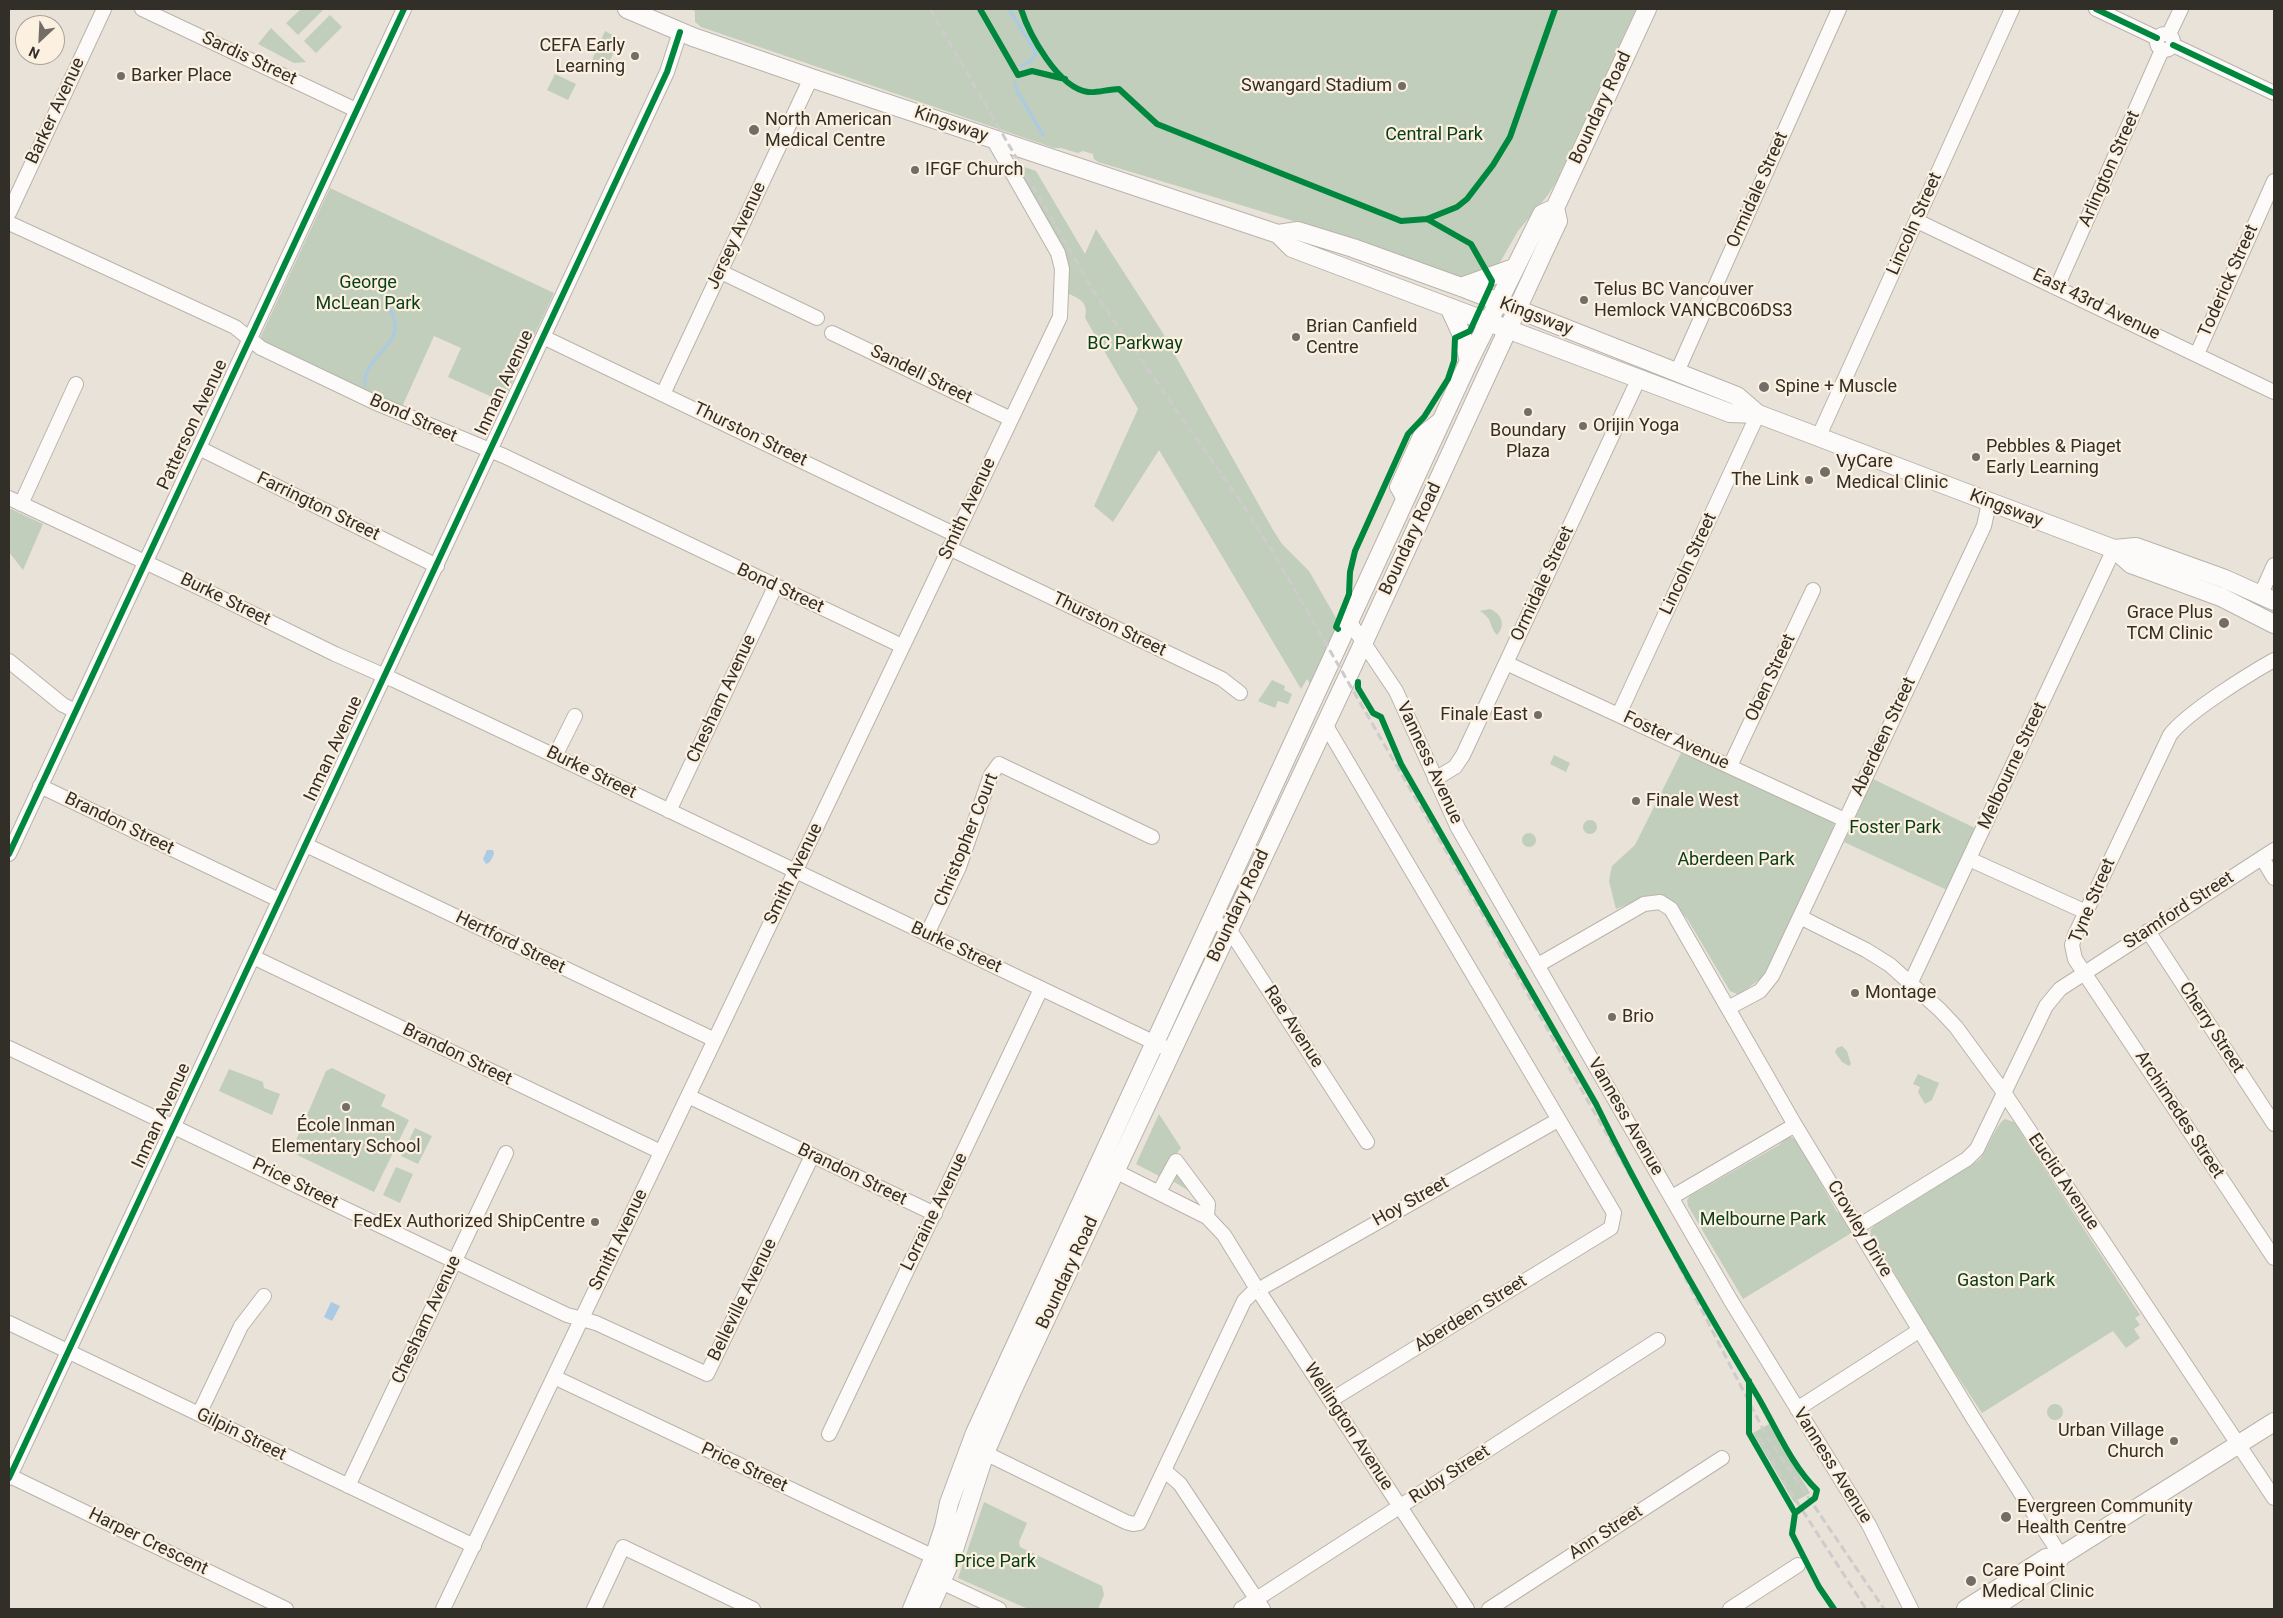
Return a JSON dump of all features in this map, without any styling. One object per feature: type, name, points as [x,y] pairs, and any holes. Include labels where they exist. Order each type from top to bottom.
[{"type":"main road","name":"Kingsway","points":[[627,9],[680,32],[811,78],[1278,234],[1292,248],[1488,322],[1730,413],[1758,414],[2114,549],[2131,564],[2221,597],[2274,624]]},
{"type":"main road","name":"Boundary Road","points":[[929,1609],[941,1582],[986,1453],[1012,1391],[1117,1171],[1558,221],[1555,208],[1647,9]]},
{"type":"main road","name":"Boundary Road","points":[[912,1609],[934,1557],[944,1527],[949,1503],[975,1433],[1098,1163],[1212,921],[1469,361],[1542,214],[1555,208]]},
{"type":"main road","name":"Kingsway","points":[[1278,234],[1298,231],[1353,248],[1461,287],[1738,396],[1758,414]]},
{"type":"main road","points":[[1461,287],[1514,268]]},
{"type":"main road","points":[[1449,307],[1462,335],[1469,361]]},
{"type":"main road","name":"Kingsway","points":[[2114,549],[2136,547],[2225,579],[2268,598]]},
{"type":"main road","points":[[1966,1609],[2046,1558],[2061,1556],[2274,1422]]},
{"type":"main road","points":[[941,1582],[938,1572],[943,1550],[944,1527]]},
{"type":"main road","points":[[1992,1609],[2054,1568],[2061,1556]]},
{"type":"street","name":"Barker Avenue","points":[[9,214],[104,9]]},
{"type":"street","name":"Sardis Street","points":[[142,9],[356,110]]},
{"type":"street","name":"Patterson Avenue","points":[[10,846],[76,710],[404,9]]},
{"type":"street","name":"Ormidale Street","points":[[1677,372],[1839,9]]},
{"type":"street","name":"Lincoln Street","points":[[1818,438],[2012,9]]},
{"type":"street","points":[[2096,9],[2274,93]]},
{"type":"street","name":"Arlington Street","points":[[2057,287],[2181,9]]},
{"type":"street","name":"Inman Avenue","points":[[9,1477],[667,72],[680,32]]},
{"type":"street","name":"Jersey Avenue","points":[[663,394],[811,78]]},
{"type":"street","name":"Smith Avenue","points":[[443,1609],[1060,317],[1062,308],[1062,269],[1058,253],[992,139]]},
{"type":"street","name":"Toderick Street","points":[[2196,354],[2274,181]]},
{"type":"street","name":"East 43rd Avenue","points":[[1917,221],[2274,392]]},
{"type":"street","name":"Bond Street","points":[[9,223],[235,327],[261,348],[374,402],[490,450],[575,489],[775,587],[902,646]]},
{"type":"street","points":[[721,272],[817,318]]},
{"type":"street","name":"Sandell Street","points":[[832,333],[1011,419]]},
{"type":"street","name":"Thurston Street","points":[[543,337],[956,535]]},
{"type":"street","name":"Ormidale Street","points":[[1435,779],[1449,772],[1458,763],[1639,378]]},
{"type":"street","points":[[15,501],[76,384]]},
{"type":"street","name":"Lincoln Street","points":[[1619,714],[1758,414]]},
{"type":"street","name":"Farrington Street","points":[[199,448],[436,566]]},
{"type":"street","name":"Burke Street","points":[[15,501],[555,756],[1172,1051]]},
{"type":"street","name":"Aberdeen Street","points":[[1730,1007],[1760,991],[1768,984],[1984,526],[1989,502]]},
{"type":"street","name":"Thurston Street","points":[[949,548],[1222,679],[1240,693]]},
{"type":"street","name":"Melbourne Street","points":[[1911,982],[2114,549]]},
{"type":"street","points":[[2268,598],[2274,565]]},
{"type":"street","name":"Chesham Avenue","points":[[669,811],[775,587]]},
{"type":"street","name":"Oben Street","points":[[1730,766],[1813,590]]},
{"type":"street","name":"Vanness Avenue","points":[[1349,620],[1396,692],[1458,828],[1736,1309],[1869,1525],[1911,1609]]},
{"type":"street","name":"Tyne Street","points":[[1858,1228],[1967,1159],[1984,1140],[2046,1006],[2060,989],[2084,972],[2075,959],[2072,945],[2173,731],[2238,682],[2274,660]]},
{"type":"street","points":[[9,661],[63,705],[76,710]]},
{"type":"street","name":"Foster Avenue","points":[[1506,663],[1845,820]]},
{"type":"street","points":[[555,756],[575,716]]},
{"type":"street","points":[[1324,724],[1558,1120]]},
{"type":"street","name":"Christopher Court","points":[[927,934],[959,867],[991,775],[999,764],[1152,837]]},
{"type":"street","name":"Brandon Street","points":[[40,786],[279,900]]},
{"type":"street","name":"Hertford Street","points":[[306,844],[715,1040]]},
{"type":"street","name":"Stamford Street","points":[[2084,972],[2274,850]]},
{"type":"street","points":[[2262,858],[2274,878]]},
{"type":"street","points":[[1970,859],[2086,912]]},
{"type":"street","name":"Crowley Drive","points":[[1538,964],[1644,904],[1660,902],[1675,913],[1730,1007],[1795,1125],[2061,1556]]},
{"type":"street","name":"Euclid Avenue","points":[[1800,918],[1872,954],[1911,982],[1956,1027],[2005,1094],[2274,1498]]},
{"type":"street","points":[[1212,921],[1229,929]]},
{"type":"street","name":"Rae Avenue","points":[[1229,929],[1367,1142]]},
{"type":"street","name":"Cherry Street","points":[[2148,931],[2274,1124]]},
{"type":"street","name":"Brandon Street","points":[[253,957],[661,1152]]},
{"type":"street","name":"Archimedes Street","points":[[2084,972],[2274,1258]]},
{"type":"street","name":"Lorraine Avenue","points":[[830,1434],[852,1382],[935,1214],[1042,989]]},
{"type":"street","name":"Price Street","points":[[9,1048],[581,1320]]},
{"type":"street","name":"Brandon Street","points":[[688,1096],[935,1214]]},
{"type":"street","name":"Aberdeen Street","points":[[1331,1400],[1611,1228],[1614,1212],[1558,1120]]},
{"type":"street","name":"Hoy Street","points":[[986,1453],[1130,1524],[1136,1524],[1142,1519],[1244,1301],[1258,1290],[1558,1120]]},
{"type":"street","points":[[1672,1197],[1795,1125]]},
{"type":"street","name":"Chesham Avenue","points":[[348,1486],[506,1154]]},
{"type":"street","name":"Belleville Avenue","points":[[581,1320],[596,1323],[707,1374],[812,1156]]},
{"type":"street","name":"Wellington Avenue","points":[[1159,1192],[1176,1161],[1208,1204],[1207,1217]]},
{"type":"street","name":"Wellington Avenue","points":[[1098,1163],[1207,1217],[1224,1235],[1467,1609]]},
{"type":"street","points":[[199,1414],[241,1326],[264,1296]]},
{"type":"street","name":"Gilpin Street","points":[[9,1323],[474,1546]]},
{"type":"street","points":[[1797,1409],[1920,1330]]},
{"type":"street","name":"Ruby Street","points":[[1241,1609],[1260,1604],[1401,1507],[1658,1340]]},
{"type":"street","name":"Price Street","points":[[554,1378],[934,1557]]},
{"type":"street","name":"Ann Street","points":[[1489,1609],[1722,1458]]},
{"type":"street","points":[[1164,1471],[1180,1484],[1260,1604]]},
{"type":"street","name":"Harper Crescent","points":[[9,1477],[286,1609]]},
{"type":"street","points":[[594,1609],[623,1547],[753,1609]]},
{"type":"street","points":[[1730,1609],[1798,1565]]},
{"type":"street","points":[[941,1582],[1000,1609]]},
{"type":"green space","points":[[301,9],[324,9],[298,35],[286,23]]},
{"type":"green space","name":"Central Park","points":[[690,9],[1636,9],[1556,182],[1548,195],[1518,231],[1498,266],[1465,277],[1447,274],[1343,236],[1098,162],[1094,159],[1093,154],[1054,148],[701,27],[695,22],[695,11]]},
{"type":"green space","points":[[330,15],[342,27],[316,53],[304,41]]},
{"type":"green space","points":[[271,28],[306,62],[294,63],[258,44]]},
{"type":"green space","points":[[605,31],[620,39],[606,69],[591,62]]},
{"type":"green space","points":[[555,74],[576,84],[568,100],[547,90]]},
{"type":"green space","name":"BC Parkway","points":[[1013,163],[1036,171],[1085,254],[1096,229],[1161,330],[1273,530],[1282,544],[1309,571],[1336,618],[1339,626],[1312,687],[1307,679],[1301,689],[1159,450],[1113,522],[1094,506],[1138,409],[1085,318],[1086,308],[1084,304],[1079,299],[1066,293],[1066,280]]},
{"type":"green space","name":"George McLean Park","points":[[330,188],[554,293],[503,402],[448,377],[461,348],[434,336],[401,409],[262,341],[261,336]]},
{"type":"green space","points":[[9,508],[43,524],[23,570],[9,552]]},
{"type":"green space","points":[[1490,609],[1501,620],[1502,624],[1497,635],[1487,617],[1480,611]]},
{"type":"green space","points":[[1272,680],[1285,686],[1284,690],[1292,694],[1288,704],[1278,701],[1275,708],[1258,701]]},
{"type":"green space","name":"Aberdeen Park","points":[[1681,753],[1744,779],[1746,783],[1829,819],[1834,824],[1831,836],[1803,892],[1802,900],[1765,972],[1760,979],[1739,995],[1730,991],[1688,920],[1672,901],[1662,896],[1650,895],[1616,909],[1609,881],[1612,866],[1635,845]]},
{"type":"green space","points":[[1554,755],[1570,763],[1566,772],[1550,764]]},
{"type":"green space","name":"Foster Park","points":[[1873,779],[1977,829],[1947,890],[1844,842]]},
{"type":"green space","points":[[1587,820],[1593,820],[1597,827],[1593,834],[1587,834],[1583,830],[1583,824]]},
{"type":"green space","points":[[1526,833],[1532,833],[1536,840],[1532,847],[1526,847],[1522,843],[1522,837]]},
{"type":"green space","points":[[1842,1046],[1847,1051],[1851,1064],[1849,1066],[1842,1062],[1835,1052],[1837,1048]]},
{"type":"green space","points":[[332,1068],[386,1095],[381,1106],[409,1120],[374,1192],[291,1152],[326,1071]]},
{"type":"green space","points":[[229,1069],[263,1082],[264,1088],[280,1094],[272,1115],[219,1091]]},
{"type":"green space","points":[[1918,1074],[1939,1083],[1932,1100],[1925,1104],[1918,1092],[1920,1087],[1913,1084]]},
{"type":"green space","points":[[1159,1114],[1181,1148],[1159,1176],[1136,1164]]},
{"type":"green space","name":"Gaston Park","points":[[2005,1119],[2014,1122],[2140,1315],[2135,1318],[2140,1325],[2134,1329],[2140,1338],[2126,1348],[2113,1331],[1982,1413],[1915,1312],[1915,1307],[1870,1230],[1879,1221],[1884,1220],[1979,1160],[2001,1122]]},
{"type":"green space","points":[[415,1128],[432,1136],[418,1164],[401,1156]]},
{"type":"green space","name":"Melbourne Park","points":[[1791,1137],[1797,1141],[1837,1212],[1843,1215],[1853,1232],[1743,1299],[1688,1206],[1687,1200],[1690,1196],[1779,1145],[1786,1138]]},
{"type":"green space","points":[[396,1167],[413,1174],[400,1203],[383,1195]]},
{"type":"green space","points":[[1176,1171],[1194,1194],[1171,1180]]},
{"type":"green space","points":[[2052,1404],[2058,1404],[2063,1409],[2061,1418],[2052,1420],[2047,1415],[2047,1409]]},
{"type":"green space","points":[[1769,1424],[1810,1493],[1794,1502],[1753,1433]]},
{"type":"green space","name":"Price Park","points":[[984,1502],[1027,1523],[1019,1542],[1020,1547],[1102,1586],[1104,1595],[1098,1609],[1028,1609],[958,1578]]},
{"type":"water","points":[[487,850],[493,850],[494,854],[490,862],[486,864],[483,859]]},
{"type":"water","points":[[331,1302],[340,1306],[332,1321],[324,1317]]},
{"type":"waterway","points":[[1009,9],[1036,53],[1031,61],[1021,66]]},
{"type":"waterway","points":[[1015,83],[1017,91],[1043,135]]},
{"type":"waterway","points":[[365,385],[366,374],[371,365],[391,341],[395,332],[395,321],[390,309]]},
{"type":"railway","points":[[930,9],[1096,295],[1243,505],[1274,554],[1479,908],[1658,1225],[1766,1435],[1884,1609]]},
{"type":"railway","points":[[1760,1438],[1788,1488],[1866,1609]]},
{"type":"cycle path","points":[[9,854],[404,9]]},
{"type":"cycle path","points":[[980,9],[1018,75],[1032,71],[1065,79]]},
{"type":"cycle path","points":[[1021,9],[1031,32],[1046,58],[1066,81],[1077,88],[1088,92],[1119,89],[1157,124],[1401,221],[1427,219],[1457,207],[1467,199],[1493,165],[1510,137],[1555,9]]},
{"type":"cycle path","points":[[2096,9],[2157,38]]},
{"type":"cycle path","points":[[9,1478],[667,72],[680,32]]},
{"type":"cycle path","points":[[2173,45],[2274,93]]},
{"type":"cycle path","points":[[1338,629],[1336,627],[1349,594],[1350,572],[1355,551],[1408,434],[1424,417],[1448,379],[1454,361],[1455,338],[1470,331],[1492,281],[1471,244],[1427,219]]},
{"type":"cycle path","points":[[1358,682],[1358,688],[1373,713],[1381,717],[1401,764],[1596,1104],[1634,1179],[1695,1289],[1792,1459],[1817,1490],[1815,1498],[1795,1513]]},
{"type":"cycle path","points":[[1749,1381],[1749,1433],[1795,1513],[1792,1534],[1819,1587],[1834,1609]]},
{"type":"place","name":"CEFA Early Learning","points":[[635,56]]},
{"type":"place","name":"Barker Place","points":[[121,76]]},
{"type":"place","name":"Swangard Stadium","points":[[1402,86]]},
{"type":"place","name":"North American Medical Centre","points":[[754,130]]},
{"type":"place","name":"IFGF Church","points":[[915,170]]},
{"type":"place","name":"Telus BC Vancouver Hemlock VANCBC06DS3","points":[[1584,300]]},
{"type":"place","name":"Brian Canfield Centre","points":[[1296,337]]},
{"type":"place","name":"Spine + Muscle","points":[[1764,387]]},
{"type":"place","name":"Boundary Plaza","points":[[1528,412]]},
{"type":"place","name":"Orijin Yoga","points":[[1583,426]]},
{"type":"place","name":"Pebbles & Piaget Early Learning","points":[[1976,457]]},
{"type":"place","name":"VyCare Medical Clinic","points":[[1825,472]]},
{"type":"place","name":"The Link","points":[[1809,480]]},
{"type":"place","name":"Grace Plus TCM Clinic","points":[[2224,623]]},
{"type":"place","name":"Finale East","points":[[1538,715]]},
{"type":"place","name":"Finale West","points":[[1636,801]]},
{"type":"place","name":"Montage","points":[[1855,993]]},
{"type":"place","name":"Brio","points":[[1612,1017]]},
{"type":"place","name":"École Inman Elementary School","points":[[346,1107]]},
{"type":"place","name":"FedEx Authorized ShipCentre","points":[[595,1222]]},
{"type":"place","name":"Urban Village Church","points":[[2174,1441]]},
{"type":"place","name":"Evergreen Community Health Centre","points":[[2006,1517]]},
{"type":"place","name":"Care Point Medical Clinic","points":[[1971,1581]]}]
